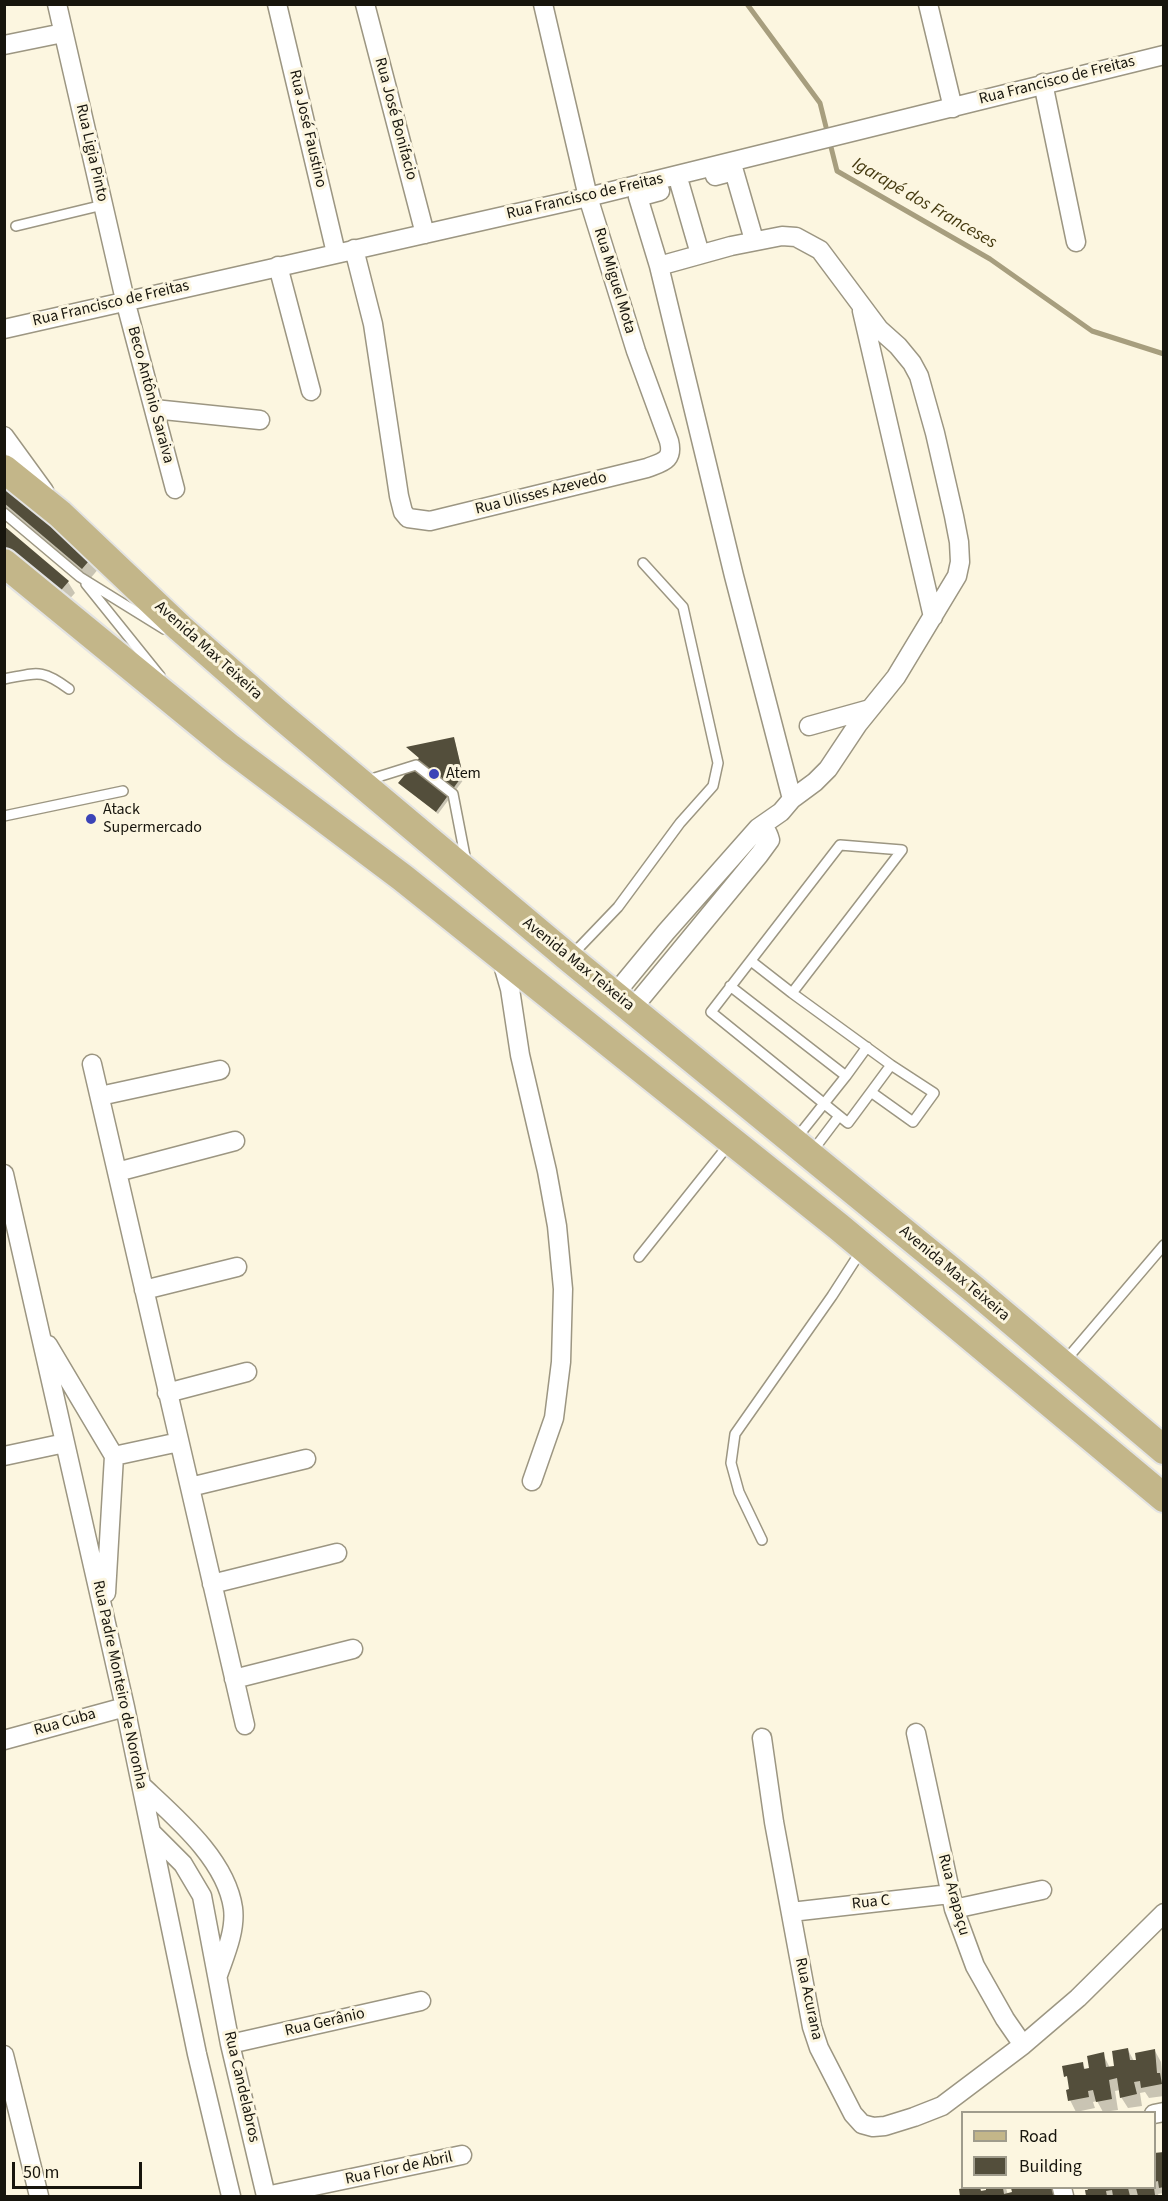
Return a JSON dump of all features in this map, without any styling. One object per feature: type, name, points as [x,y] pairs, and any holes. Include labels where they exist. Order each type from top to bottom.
[{"type":"main road","name":"Avenida Max Teixeira","points":[[4,469],[60,514],[180,628],[359,782],[569,958],[976,1291],[1164,1450]]},
{"type":"main road","points":[[4,563],[197,721],[403,878],[864,1246],[1164,1498]]},
{"type":"street","name":"Rua Ligia Pinto","points":[[57,4],[125,300]]},
{"type":"street","name":"Rua José Faustino","points":[[277,4],[336,253]]},
{"type":"street","name":"Rua José Bonifacio","points":[[365,4],[424,234]]},
{"type":"street","name":"Rua Miguel Mota","points":[[543,4],[588,197],[658,415]]},
{"type":"street","points":[[928,4],[953,108]]},
{"type":"street","points":[[4,45],[63,33]]},
{"type":"street","name":"Rua Francisco de Freitas","points":[[4,329],[588,197],[1164,55]]},
{"type":"street","points":[[1043,83],[1076,242]]},
{"type":"street","points":[[754,240],[734,171],[638,197],[659,266],[734,576],[786,806]]},
{"type":"street","points":[[680,185],[700,254]]},
{"type":"street","points":[[623,1002],[759,855],[764,834],[786,806],[828,769],[870,709],[896,677],[957,576],[960,562],[959,542],[940,453],[926,398],[912,363],[879,329],[820,250],[796,237],[782,236],[754,240],[659,266]]},
{"type":"street","name":"Rua Ulisses Azevedo","points":[[354,249],[373,324],[397,479],[403,512],[408,518],[430,521],[647,468],[663,462],[671,450],[658,415]]},
{"type":"street","points":[[278,266],[311,391]]},
{"type":"street","name":"Beco Antônio Saraiva","points":[[125,300],[175,489]]},
{"type":"street","points":[[861,306],[933,617]]},
{"type":"street","points":[[154,410],[260,420]]},
{"type":"street","points":[[4,436],[60,514]]},
{"type":"street","points":[[809,726],[870,709]]},
{"type":"street","points":[[500,956],[510,989],[520,1055],[547,1171],[557,1226],[562,1279],[561,1362],[554,1418],[532,1481]]},
{"type":"street","points":[[92,1064],[245,1725]]},
{"type":"street","points":[[100,1096],[220,1070]]},
{"type":"street","points":[[117,1172],[235,1141]]},
{"type":"street","name":"Rua Padre Monteiro de Noronha","points":[[4,1174],[125,1707],[197,2054],[231,2196]]},
{"type":"street","points":[[144,1290],[237,1267]]},
{"type":"street","points":[[39,1329],[114,1456],[104,1616]]},
{"type":"street","points":[[167,1393],[247,1372]]},
{"type":"street","points":[[114,1456],[179,1442]]},
{"type":"street","points":[[4,1456],[65,1443]]},
{"type":"street","points":[[190,1487],[306,1459]]},
{"type":"street","points":[[212,1584],[337,1553]]},
{"type":"street","points":[[234,1679],[353,1649]]},
{"type":"street","name":"Rua Cuba","points":[[4,1740],[125,1707]]},
{"type":"street","name":"Rua Arapaçu","points":[[916,1732],[952,1901],[975,1966],[1005,2019],[1023,2045]]},
{"type":"street","name":"Rua Acurana","points":[[762,1738],[805,1996],[815,2038],[853,2114],[862,2124],[873,2127],[885,2126],[942,2106],[1023,2045],[1078,1998],[1133,1941],[1164,1913]]},
{"type":"street","name":"Rua Candelabros","points":[[141,1785],[201,1845],[216,1866],[228,1890],[233,1910],[232,1926],[218,1977]]},
{"type":"street","name":"Rua Candelabros","points":[[151,1832],[183,1864],[202,1896],[230,2044],[266,2196]]},
{"type":"street","name":"Rua C","points":[[791,1912],[952,1901],[1042,1890]]},
{"type":"street","name":"Rua Gerânio","points":[[230,2044],[421,2001]]},
{"type":"street","points":[[4,2055],[39,2196]]},
{"type":"street","name":"Rua Flor de Abril","points":[[266,2196],[462,2155]]},
{"type":"lane","points":[[16,226],[103,205]]},
{"type":"lane","points":[[4,513],[80,577],[225,667]]},
{"type":"lane","points":[[569,958],[618,907],[680,824],[713,786],[718,763],[683,607],[643,563]]},
{"type":"lane","points":[[80,577],[197,721]]},
{"type":"lane","points":[[4,679],[34,674],[51,675],[69,688]]},
{"type":"lane","points":[[359,782],[416,765],[453,794],[469,875]]},
{"type":"lane","points":[[4,816],[123,791]]},
{"type":"lane","points":[[792,993],[902,850],[840,845],[711,1012],[848,1123],[891,1065]]},
{"type":"lane","points":[[751,961],[891,1065],[934,1093],[913,1122],[871,1092]]},
{"type":"lane","points":[[730,986],[846,1076]]},
{"type":"lane","points":[[801,1148],[824,1104],[867,1047]]},
{"type":"lane","points":[[801,1148],[839,1116]]},
{"type":"lane","points":[[639,1257],[732,1141]]},
{"type":"lane","points":[[1061,1365],[1164,1245]]},
{"type":"lane","points":[[762,1540],[739,1492],[730,1463],[735,1434],[832,1296],[864,1246]]},
{"type":"building","points":[[4,478],[94,555],[82,569],[4,503]]},
{"type":"building","points":[[4,526],[69,581],[57,595],[4,550]]},
{"type":"building","name":"Atem","points":[[454,737],[463,775],[436,812],[398,783],[419,758],[406,747]]},
{"type":"building","points":[[1128,2048],[1130,2060],[1136,2060],[1135,2053],[1155,2049],[1157,2073],[1160,2073],[1162,2084],[1141,2088],[1140,2081],[1134,2082],[1137,2094],[1120,2098],[1117,2078],[1109,2080],[1112,2099],[1096,2102],[1093,2090],[1088,2091],[1089,2097],[1068,2101],[1067,2076],[1064,2077],[1062,2066],[1083,2062],[1084,2069],[1089,2068],[1087,2056],[1104,2052],[1106,2067],[1114,2066],[1112,2051]]},
{"type":"building","points":[[1164,2152],[1164,2187],[1159,2188],[1158,2181],[1156,2182],[1156,2153]]},
{"type":"building","points":[[959,2189],[980,2189],[981,2191],[1003,2189],[1004,2194],[1012,2192],[1011,2189],[1052,2189],[1054,2196],[960,2196]]},
{"type":"building","points":[[1128,2189],[1130,2196],[1113,2196],[1112,2190],[1106,2191],[1107,2196],[1086,2196],[1085,2190]]},
{"type":"building","points":[[1136,2189],[1154,2189],[1155,2195],[1138,2196]]},
{"type":"waterway","name":"Igarapé dos Franceses","points":[[747,4],[820,103],[837,171],[990,259],[1092,331],[1164,354]]},
{"type":"place","name":"Atem","points":[[434,774]]},
{"type":"place","name":"Atack Supermercado","points":[[91,819]]}]
